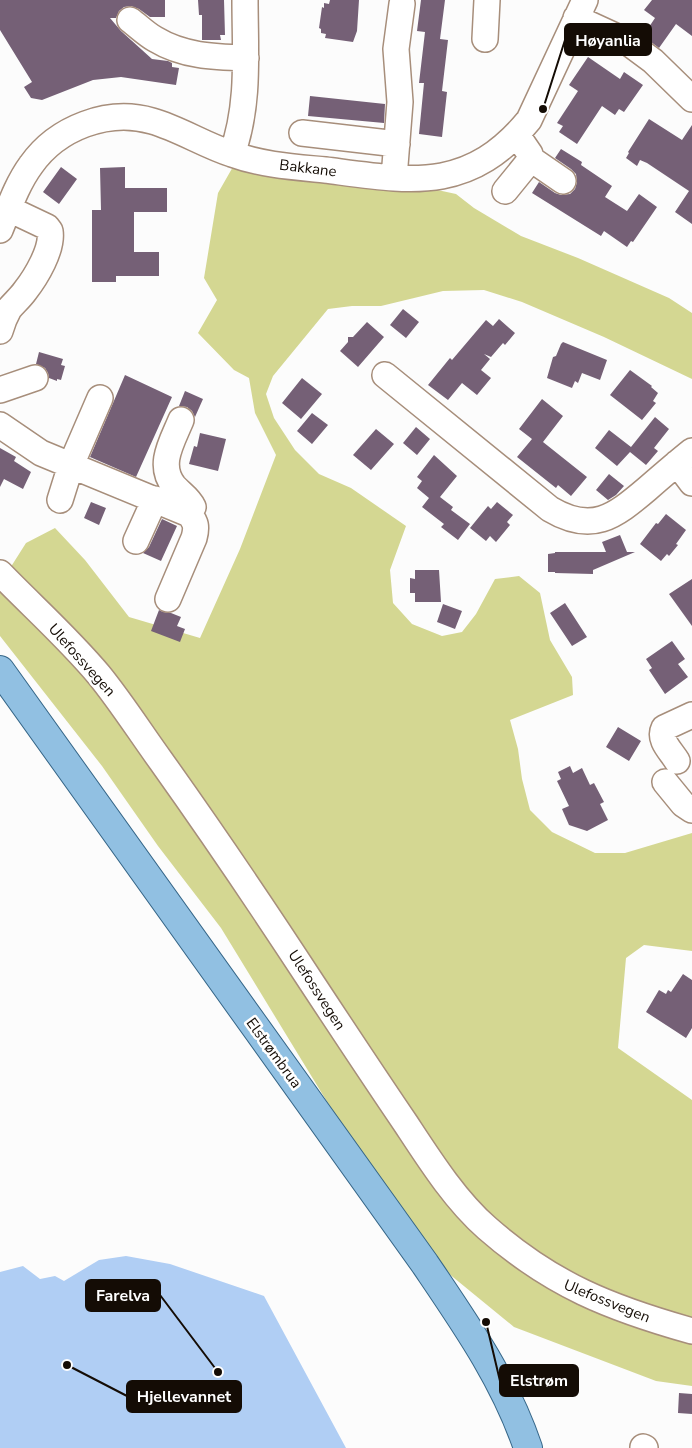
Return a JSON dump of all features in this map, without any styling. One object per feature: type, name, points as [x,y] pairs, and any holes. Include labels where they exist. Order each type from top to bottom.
[{"type":"main road","name":"Elstrømbrua","points":[[0,670],[425,1264],[473,1335],[494,1371],[511,1404],[528,1448]]},
{"type":"street","points":[[232,154],[244,105],[246,58],[245,0]]},
{"type":"street","points":[[485,39],[487,0]]},
{"type":"street","points":[[394,178],[400,102],[396,49],[402,4]]},
{"type":"street","points":[[580,9],[653,61],[692,100]]},
{"type":"street","name":"Bakkane","points":[[4,219],[24,176],[42,152],[83,124],[98,120],[130,117],[149,120],[172,127],[232,154],[256,161],[282,165],[394,178],[435,178],[453,174],[486,161],[502,150],[532,116],[580,9]]},
{"type":"street","points":[[130,20],[154,39],[188,53],[208,57],[246,58]]},
{"type":"street","points":[[302,133],[397,144]]},
{"type":"street","points":[[517,135],[531,158],[563,181]]},
{"type":"street","points":[[504,191],[531,158]]},
{"type":"street","points":[[0,331],[6,316],[34,278],[51,243],[50,231],[47,227],[4,219]]},
{"type":"street","points":[[385,375],[550,509],[570,520],[594,521],[616,513],[685,457],[692,484]]},
{"type":"street","points":[[0,390],[35,378]]},
{"type":"street","points":[[60,500],[71,465],[100,398]]},
{"type":"street","points":[[181,420],[166,458],[165,466],[167,475],[175,487],[191,503],[193,507],[189,514]]},
{"type":"street","points":[[0,425],[41,453],[189,514],[195,521],[194,538],[168,599]]},
{"type":"street","points":[[136,541],[154,500]]},
{"type":"street","name":"Ulefossvegen","points":[[0,573],[99,675],[123,706],[277,930],[423,1149],[462,1201],[484,1226],[529,1262],[556,1280],[583,1294],[630,1312],[692,1331]]},
{"type":"street","points":[[692,715],[664,728],[662,731],[662,739],[671,771],[683,804],[692,810]]},
{"type":"green space","points":[[234,165],[419,186],[456,194],[474,208],[521,236],[578,258],[669,298],[692,313],[692,379],[604,337],[522,302],[484,290],[443,291],[381,306],[352,306],[328,309],[273,376],[266,394],[274,418],[295,450],[319,474],[351,488],[406,526],[390,570],[393,603],[412,624],[442,636],[462,632],[476,614],[495,579],[519,576],[540,593],[550,640],[572,677],[573,695],[510,720],[518,749],[522,779],[530,810],[552,832],[595,853],[625,853],[692,833],[692,951],[644,945],[626,958],[618,1048],[692,1100],[692,1386],[656,1381],[514,1327],[437,1264],[378,1181],[221,928],[158,846],[102,766],[0,636],[0,584],[26,543],[55,528],[85,560],[129,617],[200,638],[240,549],[276,455],[255,413],[249,378],[234,370],[198,333],[217,300],[204,278],[218,193]]},
{"type":"water","points":[[126,1256],[170,1264],[264,1296],[346,1448],[0,1448],[0,1272],[23,1266],[40,1279],[55,1276],[64,1281],[99,1260]]},
{"type":"building","points":[[0,0],[165,0],[165,17],[150,17],[131,6],[124,7],[119,11],[116,18],[110,18],[121,31],[152,59],[168,61],[172,63],[172,67],[179,68],[176,85],[121,77],[93,80],[42,100],[31,98],[24,87],[32,82],[0,30]]},
{"type":"building","points":[[198,0],[224,0],[225,35],[220,35],[221,40],[202,40],[202,15],[199,15]]},
{"type":"building","points":[[330,0],[359,0],[357,31],[353,42],[325,38],[326,34],[321,33],[319,28],[322,7],[324,8],[324,3],[329,4]]},
{"type":"building","points":[[421,0],[445,0],[440,39],[448,40],[442,91],[447,92],[442,137],[419,134],[424,83],[419,83],[425,32],[417,31]]},
{"type":"building","points":[[652,0],[692,0],[692,36],[676,24],[659,48],[643,36],[655,18],[644,10]]},
{"type":"building","points":[[588,57],[620,79],[624,72],[643,85],[624,112],[619,109],[615,115],[602,106],[577,144],[559,132],[563,126],[557,123],[578,91],[569,85]]},
{"type":"building","points":[[310,96],[385,104],[384,123],[308,116]]},
{"type":"building","points":[[649,119],[682,140],[692,125],[692,224],[675,212],[689,191],[647,163],[640,160],[637,166],[626,158]]},
{"type":"building","points":[[561,149],[582,162],[581,165],[612,186],[605,197],[627,211],[639,194],[657,207],[633,242],[631,241],[627,247],[604,231],[601,236],[532,193],[539,182],[561,195],[570,194],[575,189],[577,182],[576,174],[555,158]]},
{"type":"building","points":[[61,167],[77,179],[59,204],[43,192]]},
{"type":"building","points":[[125,167],[125,188],[167,188],[167,212],[134,212],[134,252],[159,252],[159,276],[116,276],[116,282],[92,282],[92,210],[101,210],[100,168]]},
{"type":"building","points":[[403,309],[419,322],[406,338],[390,325]]},
{"type":"building","points":[[499,319],[515,333],[491,357],[484,354],[490,359],[481,370],[491,378],[477,395],[462,383],[448,400],[428,385],[450,358],[452,360],[486,320],[493,326]]},
{"type":"building","points":[[367,322],[384,337],[358,367],[340,351],[348,342],[348,337],[353,337]]},
{"type":"building","points":[[563,342],[607,360],[600,380],[582,373],[578,383],[575,381],[572,388],[547,378],[553,357],[556,356]]},
{"type":"building","points":[[39,352],[63,359],[61,365],[65,366],[61,380],[57,379],[57,381],[49,378],[45,368],[36,364]]},
{"type":"building","points":[[630,370],[652,386],[658,393],[653,401],[656,403],[642,420],[610,395]]},
{"type":"building","points":[[125,375],[172,397],[136,477],[90,457]]},
{"type":"building","points":[[302,378],[322,394],[301,419],[282,403]]},
{"type":"building","points":[[185,391],[203,399],[195,417],[187,407],[179,406]]},
{"type":"building","points":[[542,399],[563,416],[543,442],[587,477],[571,496],[558,485],[556,488],[517,457],[532,439],[519,429]]},
{"type":"building","points":[[312,413],[328,425],[312,444],[297,431]]},
{"type":"building","points":[[655,417],[669,429],[654,448],[658,451],[646,465],[630,452],[617,466],[595,448],[609,430],[631,447]]},
{"type":"building","points":[[416,427],[430,439],[417,455],[403,443]]},
{"type":"building","points":[[376,429],[394,444],[371,470],[353,455]]},
{"type":"building","points":[[200,433],[226,439],[218,471],[189,464],[194,446],[197,447]]},
{"type":"building","points":[[0,448],[16,457],[14,461],[31,472],[23,489],[4,479],[0,487]]},
{"type":"building","points":[[434,455],[457,476],[440,497],[453,507],[451,510],[470,524],[458,540],[441,527],[444,524],[422,507],[429,498],[417,488],[422,481],[417,477]]},
{"type":"building","points":[[609,474],[624,486],[616,495],[608,500],[596,490]]},
{"type":"building","points":[[91,502],[106,508],[99,525],[84,518]]},
{"type":"building","points":[[497,502],[513,515],[507,522],[510,525],[496,542],[490,536],[486,541],[470,528],[488,506],[491,509]]},
{"type":"building","points":[[666,514],[686,530],[676,544],[678,545],[669,556],[667,554],[661,561],[640,544],[656,523],[658,524]]},
{"type":"building","points":[[162,519],[177,526],[161,561],[143,553],[149,547]]},
{"type":"building","points":[[620,535],[627,552],[635,552],[593,570],[593,574],[548,572],[548,554],[555,552],[606,552],[602,542]]},
{"type":"building","points":[[415,570],[439,570],[441,602],[415,602],[415,593],[410,593],[410,578],[415,579]]},
{"type":"building","points":[[692,579],[692,626],[669,594]]},
{"type":"building","points":[[565,603],[587,637],[572,646],[550,613]]},
{"type":"building","points":[[443,604],[462,611],[455,629],[437,622]]},
{"type":"building","points":[[159,610],[181,617],[177,626],[185,629],[180,642],[151,631]]},
{"type":"building","points":[[672,641],[685,659],[678,664],[688,677],[665,694],[649,670],[652,668],[646,659]]},
{"type":"building","points":[[618,727],[641,741],[629,761],[606,747]]},
{"type":"building","points":[[570,766],[573,773],[582,768],[590,785],[594,783],[604,802],[600,804],[608,820],[587,831],[569,825],[562,809],[569,806],[557,781],[561,779],[558,772]]},
{"type":"building","points":[[683,974],[692,980],[692,1028],[686,1038],[646,1012],[659,990],[666,994],[668,990],[671,992]]},
{"type":"building","points":[[679,1393],[692,1394],[692,1414],[678,1413]]},
{"type":"place","name":"Høyanlia","points":[[543,109]]},
{"type":"place","name":"Elstrøm","points":[[486,1322]]},
{"type":"place","name":"Hjellevannet","points":[[67,1365]]},
{"type":"place","name":"Farelva","points":[[218,1372]]}]
